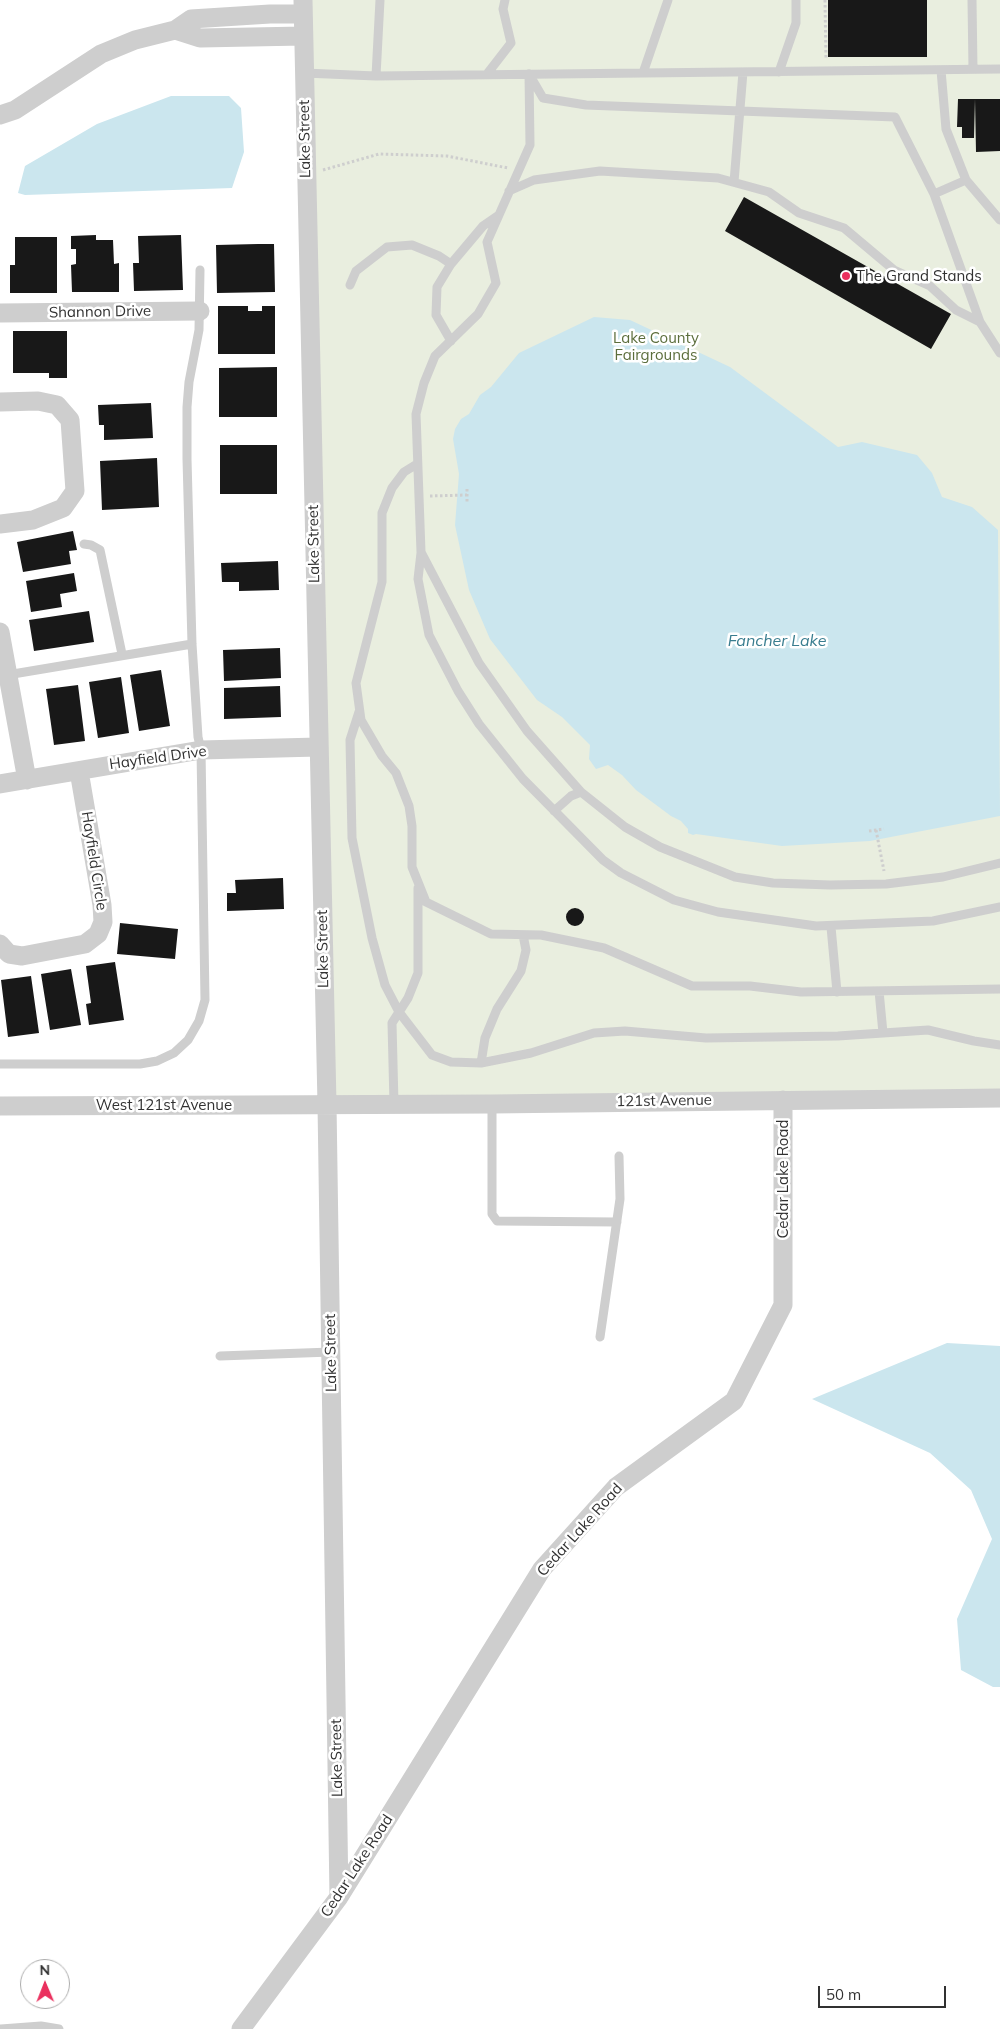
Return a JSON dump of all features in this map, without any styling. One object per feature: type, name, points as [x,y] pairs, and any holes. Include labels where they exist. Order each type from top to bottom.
[{"type":"street","points":[[0,115],[15,110],[102,54],[135,40],[175,30],[191,20],[303,7]]},
{"type":"street","name":"Lake Street","points":[[303,7],[327,1104],[339,1897]]},
{"type":"street","points":[[175,30],[200,38],[303,36]]},
{"type":"street","name":"Shannon Drive","points":[[0,313],[200,311]]},
{"type":"street","points":[[0,402],[38,402],[57,405],[70,420],[75,492],[63,508],[33,520],[0,524]]},
{"type":"street","points":[[0,632],[4,676],[27,780]]},
{"type":"street","name":"Hayfield Drive","points":[[0,784],[201,750],[318,747]]},
{"type":"street","name":"Hayfield Circle","points":[[0,944],[9,954],[22,956],[85,944],[98,934],[103,922],[102,905],[79,771]]},
{"type":"street","name":"121st Avenue","points":[[327,1104],[1000,1098]]},
{"type":"street","name":"Cedar Lake Road","points":[[241,2029],[339,1897],[542,1569],[616,1487],[734,1400],[783,1305],[783,1100]]},
{"type":"street","name":"West 121st Avenue","points":[[0,1106],[327,1104]]},
{"type":"lane","points":[[376,76],[380,0]]},
{"type":"lane","points":[[486,74],[511,43],[503,9],[505,0]]},
{"type":"lane","points":[[643,73],[668,0]]},
{"type":"lane","points":[[779,72],[796,23],[796,0]]},
{"type":"lane","points":[[972,0],[973,69]]},
{"type":"lane","points":[[304,73],[376,76],[1000,69]]},
{"type":"lane","points":[[941,70],[946,129],[966,180],[1000,220]]},
{"type":"lane","points":[[734,182],[743,72]]},
{"type":"lane","points":[[529,74],[543,98],[586,105],[895,117],[934,194],[980,322],[1000,353]]},
{"type":"lane","points":[[529,74],[530,144],[487,242],[496,283],[478,314],[434,356],[424,383],[416,414],[421,552],[418,579],[429,635],[443,664],[479,724],[500,752],[554,811],[609,864],[643,886],[674,900],[727,914],[773,922],[831,927],[933,921],[1000,907]]},
{"type":"lane","points":[[509,191],[534,180],[600,171],[718,178],[734,182],[769,192],[799,213],[844,228],[894,270],[930,286],[956,310],[980,322]]},
{"type":"lane","points":[[934,194],[966,180]]},
{"type":"lane","points":[[451,341],[436,315],[435,300],[437,287],[451,264],[483,226],[499,214]]},
{"type":"lane","points":[[350,285],[356,271],[387,248],[412,245],[439,256],[451,264]]},
{"type":"lane","points":[[0,1064],[140,1064],[157,1060],[174,1053],[188,1040],[199,1021],[205,1000],[201,750],[198,737],[192,644],[187,406],[200,311],[200,270]]},
{"type":"lane","points":[[417,464],[404,472],[392,488],[382,513],[382,582],[356,683],[361,720],[382,756],[396,773],[409,806],[412,826],[412,867],[426,902],[490,934],[524,935],[570,940],[604,948],[692,986],[750,986],[801,992],[1000,989]]},
{"type":"lane","points":[[84,544],[91,544],[100,550],[122,654]]},
{"type":"lane","points":[[421,552],[479,663],[526,731],[581,792],[625,827],[660,847],[735,877],[773,883],[886,884],[943,877],[1000,863]]},
{"type":"lane","points":[[4,676],[122,654],[192,644]]},
{"type":"lane","points":[[360,709],[350,740],[352,838],[372,938],[385,985],[398,1012],[432,1056],[451,1062],[482,1063],[531,1053],[594,1033],[626,1032],[706,1038],[883,1034],[928,1030],[974,1042],[1000,1045]]},
{"type":"lane","points":[[554,811],[571,796],[581,792]]},
{"type":"lane","points":[[394,1104],[392,1022],[408,998],[418,973],[418,883]]},
{"type":"lane","points":[[831,927],[837,992]]},
{"type":"lane","points":[[482,1063],[485,1038],[497,1009],[521,971],[526,950],[524,935]]},
{"type":"lane","points":[[879,992],[883,1034]]},
{"type":"lane","points":[[492,1104],[492,1214],[497,1221],[617,1222]]},
{"type":"lane","points":[[600,1337],[620,1199],[619,1156]]},
{"type":"lane","points":[[220,1356],[331,1352]]},
{"type":"lane","points":[[0,2029],[41,2026],[59,2029]]},
{"type":"path","points":[[825,0],[825,71]]},
{"type":"path","points":[[306,177],[346,162],[379,154],[447,156],[518,171]]},
{"type":"path","points":[[467,489],[467,503]]},
{"type":"path","points":[[418,496],[467,495]]},
{"type":"path","points":[[869,831],[884,829]]},
{"type":"path","points":[[876,830],[886,884]]},
{"type":"green space","name":"Lake County Fairgrounds","points":[[305,0],[1000,0],[1000,1101],[327,1104]]},
{"type":"water","points":[[171,96],[229,96],[241,108],[244,152],[232,188],[25,195],[18,193],[25,166],[97,124]]},
{"type":"water","name":"Fancher Lake","points":[[594,317],[630,320],[730,367],[838,447],[862,442],[917,455],[932,473],[942,497],[972,507],[998,530],[1000,816],[870,841],[782,846],[693,835],[688,833],[688,829],[681,821],[671,816],[636,790],[622,775],[608,765],[596,769],[589,759],[590,745],[562,717],[537,700],[490,639],[469,590],[455,525],[459,474],[453,439],[455,429],[461,419],[469,414],[480,395],[491,387],[519,353]]},
{"type":"water","points":[[947,1343],[1000,1346],[1000,1687],[993,1687],[961,1670],[957,1619],[992,1539],[971,1490],[930,1453],[812,1399]]},
{"type":"building","points":[[828,0],[927,0],[927,57],[828,57]]},
{"type":"building","points":[[958,99],[975,99],[974,138],[962,138],[962,127],[957,127]]},
{"type":"building","points":[[975,99],[1000,99],[1000,151],[976,152]]},
{"type":"building","name":"The Grand Stands","points":[[744,197],[951,314],[931,349],[725,231]]},
{"type":"building","points":[[96,235],[96,240],[113,240],[114,264],[119,263],[119,292],[72,292],[71,265],[76,264],[76,249],[71,249],[71,236]]},
{"type":"building","points":[[181,235],[183,290],[134,291],[133,263],[139,263],[138,236]]},
{"type":"building","points":[[15,237],[57,237],[57,293],[10,293],[10,265],[15,265]]},
{"type":"building","points":[[274,244],[275,292],[217,293],[216,245]]},
{"type":"building","points":[[218,306],[248,306],[248,311],[262,311],[262,306],[275,306],[275,354],[218,354]]},
{"type":"building","points":[[13,331],[67,331],[67,378],[49,378],[49,373],[13,373]]},
{"type":"building","points":[[277,367],[277,417],[219,417],[219,368]]},
{"type":"building","points":[[151,403],[153,438],[104,440],[104,425],[99,425],[98,405]]},
{"type":"building","points":[[220,445],[277,445],[277,494],[220,494]]},
{"type":"building","points":[[157,458],[159,507],[102,510],[100,461]]},
{"type":"building","points":[[73,531],[77,550],[69,551],[71,564],[23,572],[17,542]]},
{"type":"building","points":[[278,561],[279,590],[239,591],[239,582],[222,582],[221,563]]},
{"type":"building","points":[[74,573],[77,591],[60,594],[62,607],[31,612],[26,581]]},
{"type":"building","points":[[89,611],[94,642],[34,651],[29,620]]},
{"type":"building","points":[[280,648],[281,678],[224,681],[223,650]]},
{"type":"building","points":[[161,670],[170,726],[139,731],[130,675]]},
{"type":"building","points":[[121,677],[129,733],[98,738],[89,682]]},
{"type":"building","points":[[78,685],[85,741],[54,745],[46,689]]},
{"type":"building","points":[[280,686],[281,717],[224,719],[224,688]]},
{"type":"building","points":[[283,878],[284,909],[227,911],[227,893],[236,893],[235,880]]},
{"type":"building","points":[[575,908],[581,911],[584,917],[581,923],[575,926],[569,923],[566,917],[569,911]]},
{"type":"building","points":[[120,923],[178,929],[175,959],[117,954]]},
{"type":"building","points":[[115,962],[124,1020],[89,1025],[86,1004],[91,1003],[86,966]]},
{"type":"building","points":[[71,969],[81,1025],[50,1030],[41,974]]},
{"type":"building","points":[[31,976],[39,1033],[8,1037],[1,980]]},
{"type":"place","name":"The Grand Stands","points":[[846,276]]}]
